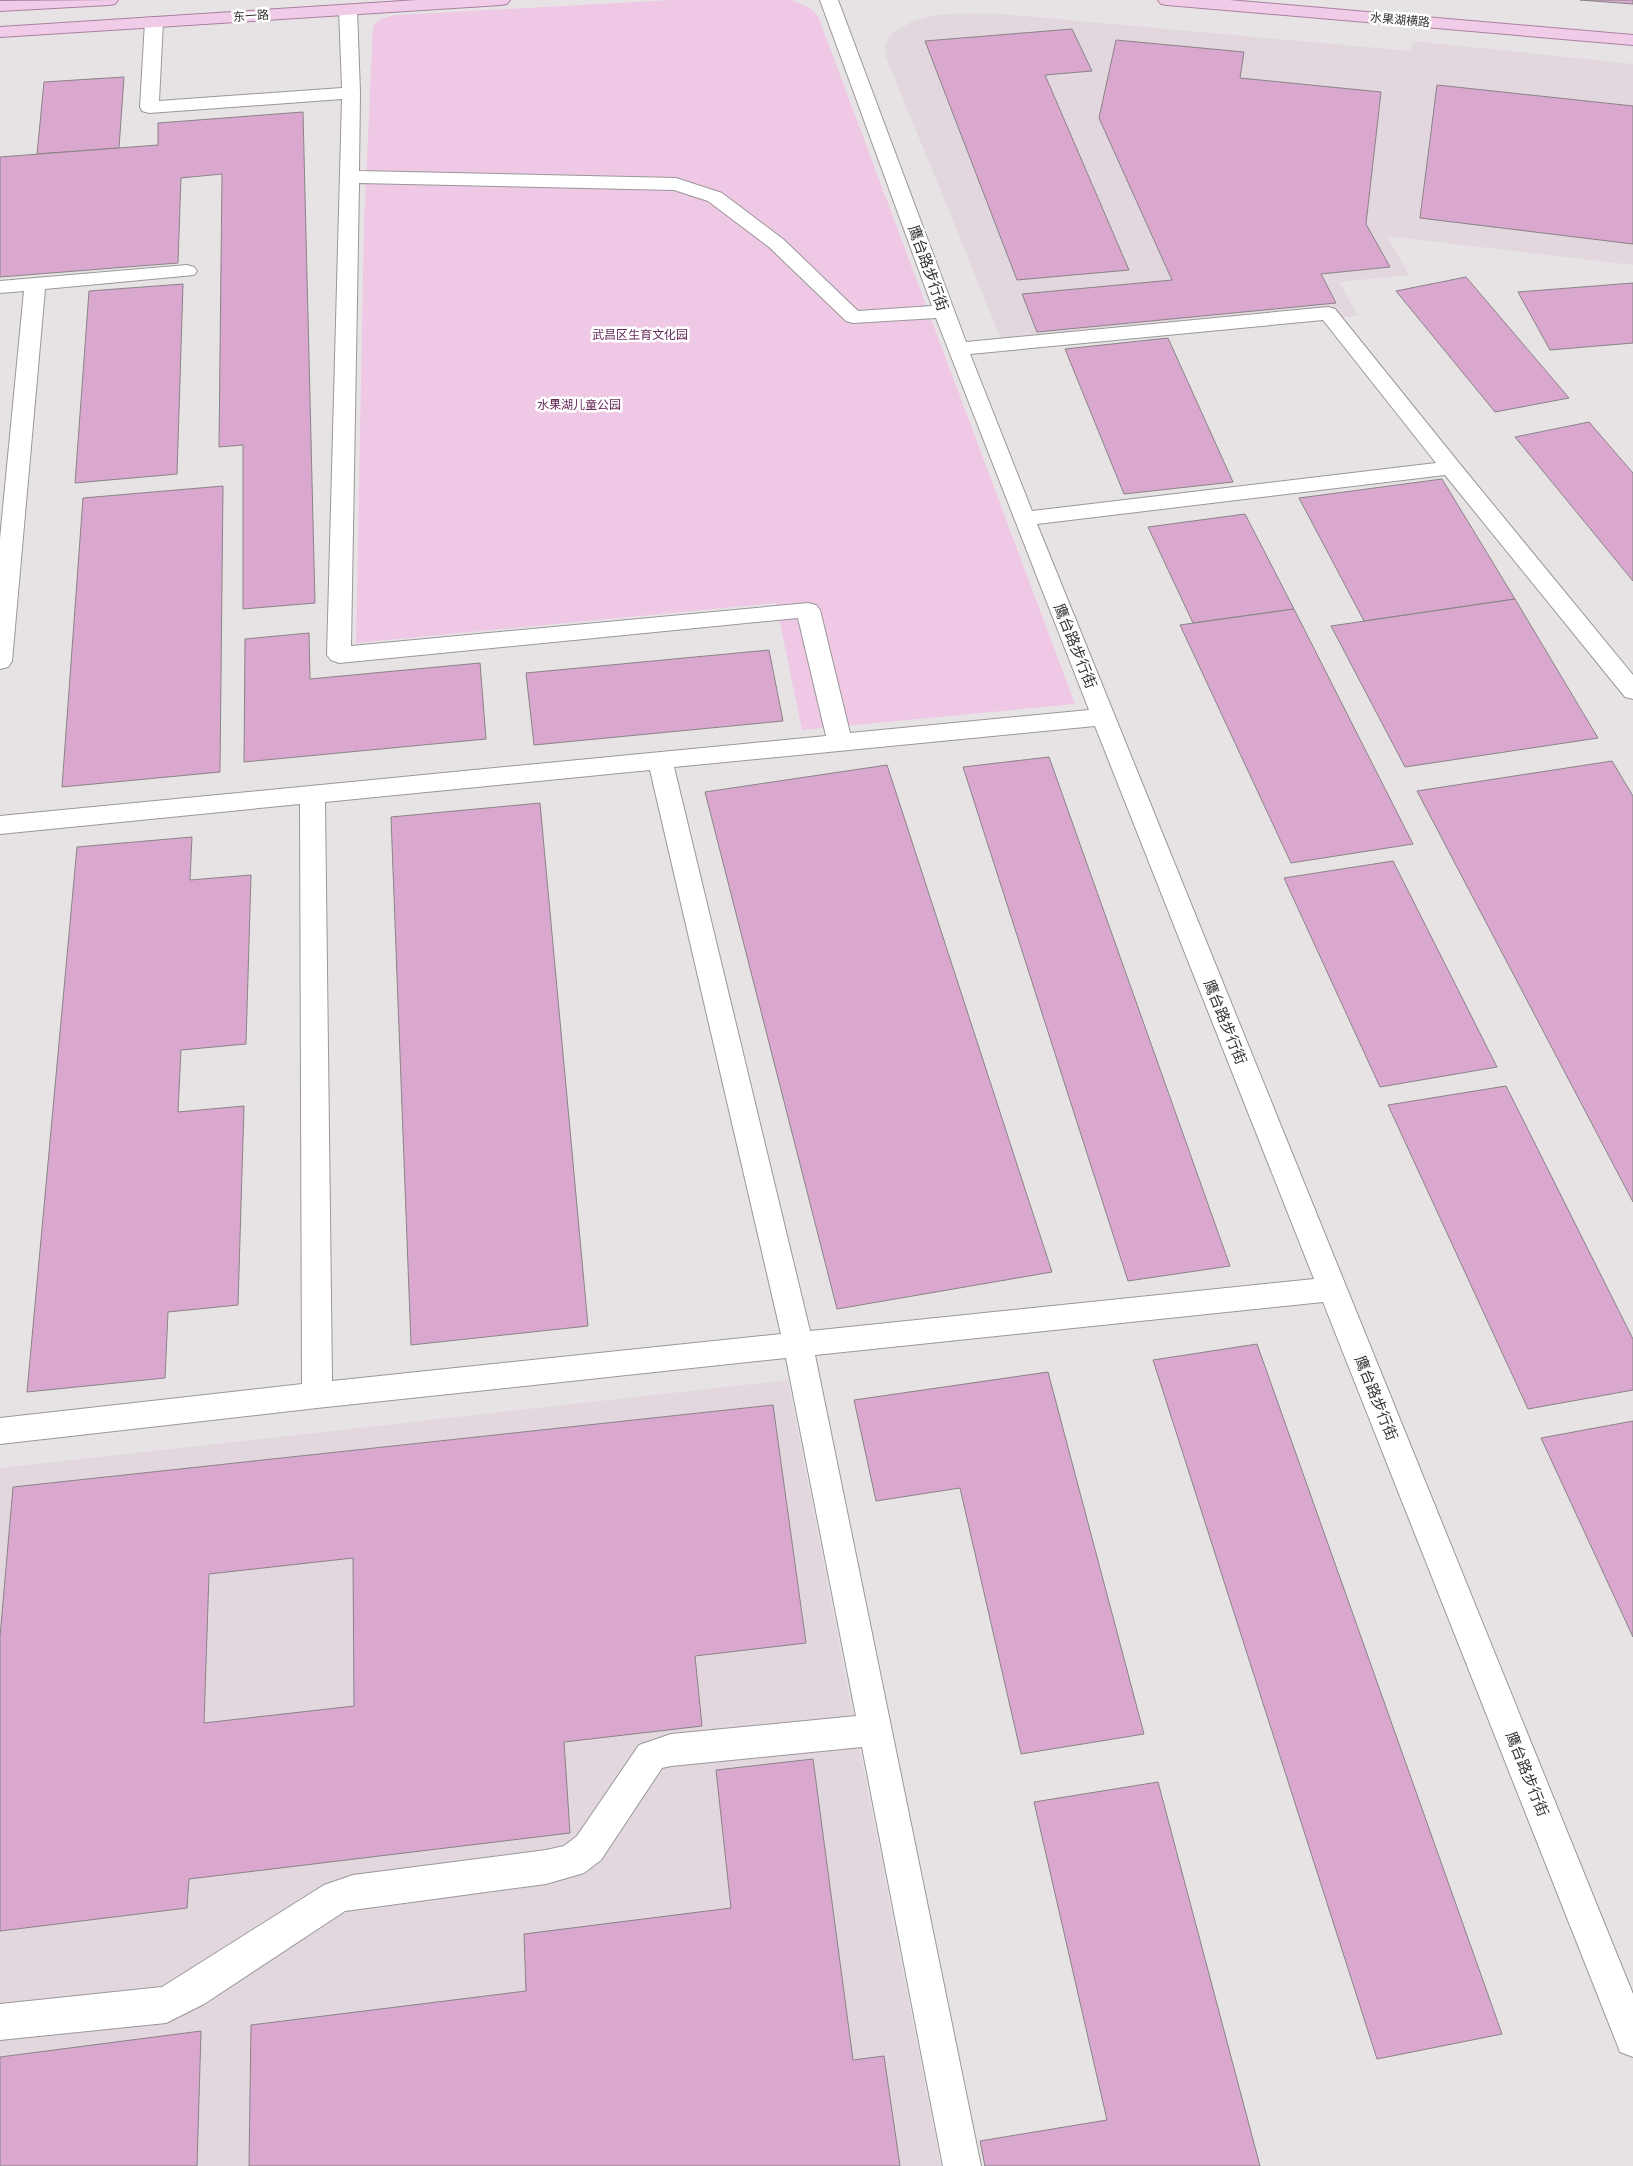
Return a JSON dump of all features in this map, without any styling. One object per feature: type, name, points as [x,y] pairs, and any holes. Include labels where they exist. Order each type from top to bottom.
[{"type":"main road","points":[[0,6],[109,0]]},
{"type":"main road","name":"东一路","points":[[0,32],[501,0]]},
{"type":"main road","name":"水果湖横路","points":[[1167,0],[1633,40]]},
{"type":"street","name":"鹰台路步行街","points":[[829,0],[943,311],[1024,519],[1633,2039]]},
{"type":"street","points":[[348,10],[351,93],[339,655],[808,610],[840,743]]},
{"type":"street","points":[[154,22],[149,107],[351,93]]},
{"type":"street","points":[[349,177],[676,184],[714,197],[776,243],[853,316],[943,311]]},
{"type":"street","points":[[0,286],[187,271]]},
{"type":"street","points":[[0,661],[3,596],[34,284]]},
{"type":"street","points":[[958,349],[1328,313],[1451,468],[1633,691]]},
{"type":"street","points":[[1024,519],[1451,468]]},
{"type":"street","points":[[0,825],[1103,717]]},
{"type":"street","points":[[660,761],[798,1344],[962,2166]]},
{"type":"street","points":[[312,794],[317,1395]]},
{"type":"street","points":[[0,1431],[317,1395],[1332,1289]]},
{"type":"street","points":[[0,2022],[166,2005],[191,1991],[336,1897],[353,1892],[546,1868],[572,1861],[589,1848],[650,1756],[671,1750],[875,1730]]},
{"type":"shaded area","points":[[1002,14],[1411,51],[1413,41],[1633,64],[1633,265],[1387,236],[1409,275],[1339,282],[1358,316],[1006,351],[886,57],[885,49],[888,39],[893,33],[911,22],[936,15]]},
{"type":"shaded area","points":[[788,1380],[941,2166],[0,2166],[0,1468]]},
{"type":"green space","name":"武昌区生育文化园","points":[[673,0],[791,0],[809,7],[818,16],[1075,704],[802,730],[776,603],[356,643],[364,225],[373,26],[381,19],[395,15]]},
{"type":"building","points":[[1580,0],[1633,0],[1633,4]]},
{"type":"building","points":[[1072,29],[1092,71],[1045,75],[1129,270],[1017,280],[925,41]]},
{"type":"building","points":[[1116,40],[1244,52],[1240,78],[1381,92],[1366,224],[1390,267],[1321,274],[1336,303],[1037,332],[1022,294],[1172,280],[1099,118]]},
{"type":"building","points":[[124,77],[119,148],[37,154],[44,82]]},
{"type":"building","points":[[1437,85],[1633,106],[1633,244],[1420,218]]},
{"type":"building","points":[[303,112],[315,603],[243,609],[243,445],[219,447],[222,174],[181,178],[178,263],[0,277],[0,157],[158,145],[158,123]]},
{"type":"building","points":[[1466,277],[1569,398],[1495,412],[1396,291]]},
{"type":"building","points":[[1633,283],[1633,343],[1550,350],[1518,292]]},
{"type":"building","points":[[183,284],[177,474],[75,483],[89,291]]},
{"type":"building","points":[[1168,338],[1233,482],[1124,494],[1065,349]]},
{"type":"building","points":[[1589,422],[1633,473],[1633,581],[1515,437]]},
{"type":"building","points":[[1442,479],[1515,599],[1364,621],[1299,498]]},
{"type":"building","points":[[223,486],[220,772],[62,787],[83,498]]},
{"type":"building","points":[[1245,514],[1294,609],[1193,623],[1148,527]]},
{"type":"building","points":[[1515,599],[1598,738],[1405,767],[1331,626]]},
{"type":"building","points":[[1294,609],[1413,844],[1291,863],[1180,625]]},
{"type":"building","points":[[309,633],[310,679],[480,663],[486,739],[244,762],[245,639]]},
{"type":"building","points":[[769,650],[783,721],[534,745],[526,673]]},
{"type":"building","points":[[1049,757],[1230,1266],[1128,1281],[963,767]]},
{"type":"building","points":[[1612,761],[1633,796],[1633,1202],[1417,791]]},
{"type":"building","points":[[887,765],[1052,1272],[837,1309],[705,792]]},
{"type":"building","points":[[540,803],[588,1326],[411,1345],[391,817]]},
{"type":"building","points":[[192,837],[190,880],[251,875],[246,1044],[181,1050],[178,1112],[244,1106],[238,1305],[168,1312],[165,1378],[27,1392],[77,847]]},
{"type":"building","points":[[1393,861],[1497,1067],[1380,1087],[1284,878]]},
{"type":"building","points":[[1506,1086],[1633,1339],[1633,1390],[1528,1409],[1388,1105]]},
{"type":"building","points":[[1257,1344],[1502,2034],[1377,2059],[1153,1360]]},
{"type":"building","points":[[1048,1372],[1144,1734],[1021,1754],[960,1488],[876,1501],[854,1400]]},
{"type":"building","points":[[773,1405],[806,1643],[695,1656],[702,1726],[564,1742],[570,1833],[189,1879],[187,1908],[0,1931],[0,1637],[13,1487]],"holes":[[[353,1558],[354,1706],[204,1723],[209,1574]]]},
{"type":"building","points":[[1633,1421],[1633,1637],[1541,1438]]},
{"type":"building","points":[[813,1759],[853,2060],[884,2056],[900,2166],[249,2166],[251,2025],[526,1991],[524,1934],[731,1908],[716,1770]]},
{"type":"building","points":[[1158,1782],[1260,2166],[985,2166],[980,2141],[1107,2120],[1034,1802]]},
{"type":"building","points":[[201,2031],[197,2166],[0,2166],[0,2057]]},
{"type":"park label","name":"水果湖儿童公园","points":[[579,405]]}]
